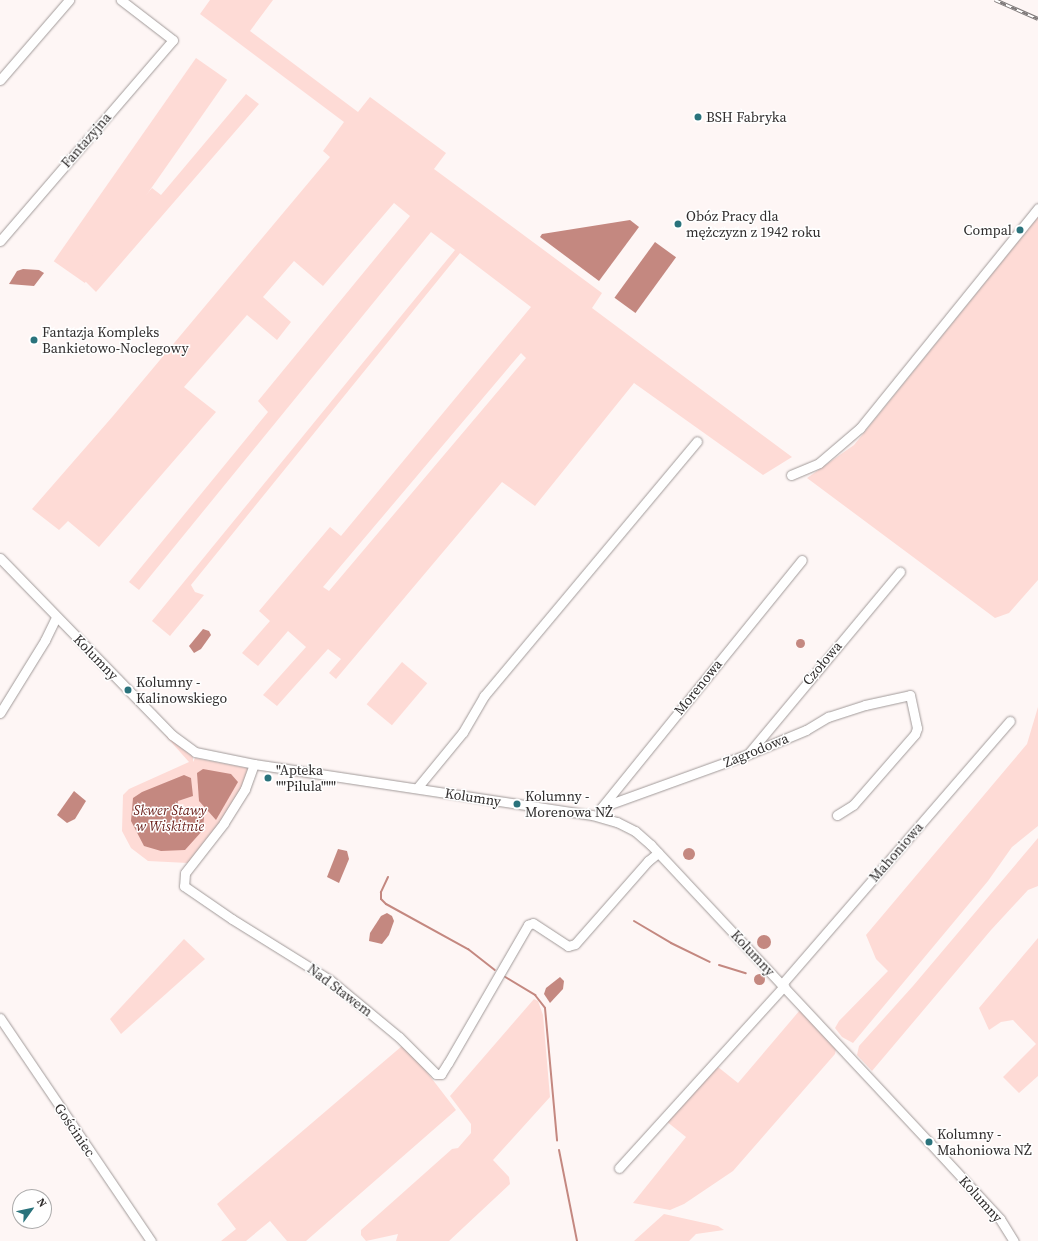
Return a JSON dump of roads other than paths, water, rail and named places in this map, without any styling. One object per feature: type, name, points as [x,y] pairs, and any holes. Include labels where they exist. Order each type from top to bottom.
[{"type":"street","points":[[0,80],[69,0]]},
{"type":"street","name":"Fantazyjna","points":[[0,241],[173,40],[121,0]]},
{"type":"street","points":[[791,475],[819,463],[860,428],[1038,208]]},
{"type":"street","points":[[417,788],[463,732],[484,696],[697,441]]},
{"type":"street","name":"Kolumny","points":[[0,558],[56,617],[183,744],[200,754],[254,764],[598,816],[635,831],[658,853],[783,985],[1000,1219],[1014,1241]]},
{"type":"street","name":"Morenowa","points":[[598,816],[602,807],[802,560]]},
{"type":"street","name":"Czołowa","points":[[746,755],[900,572]]},
{"type":"street","points":[[0,713],[45,640],[56,617]]},
{"type":"street","name":"Zagrodowa","points":[[602,807],[746,755],[806,730],[828,718],[865,705],[910,695],[917,728],[915,734],[853,805],[837,815]]},
{"type":"street","name":"Mahoniowa","points":[[619,1168],[783,985],[1010,721]]},
{"type":"street","name":"Nad Stawem","points":[[254,764],[245,789],[224,823],[185,873],[184,886],[232,919],[330,980],[399,1037],[436,1074],[443,1072],[530,924],[541,926],[568,946],[575,944],[648,861],[658,853]]},
{"type":"street","name":"Gościniec","points":[[0,1018],[151,1241]]},
{"type":"waterway","points":[[388,877],[381,892],[381,899],[386,904],[468,949],[495,970]]},
{"type":"waterway","points":[[634,921],[671,943],[710,962]]},
{"type":"waterway","points":[[719,965],[746,973]]},
{"type":"waterway","points":[[502,975],[535,995],[545,1008],[557,1140]]},
{"type":"waterway","points":[[559,1150],[577,1241]]},
{"type":"railway","points":[[995,0],[1038,19]]},
{"type":"place","name":"BSH Fabryka","points":[[698,117]]},
{"type":"place","name":"Obóz Pracy dla mężczyzn z 1942 roku","points":[[678,224]]},
{"type":"place","name":"Compal","points":[[1020,230]]},
{"type":"place","name":"Fantazja Kompleks Bankietowo-Noclegowy","points":[[34,340]]},
{"type":"place","name":"Kolumny - Kalinowskiego","points":[[128,690]]},
{"type":"place","name":"\"Apteka \"\"Pilula\"\"\"","points":[[268,778]]},
{"type":"place","name":"Kolumny - Morenowa NŻ","points":[[517,804]]},
{"type":"place","name":"Kolumny - Mahoniowa NŻ","points":[[929,1142]]},
{"type":"park label","name":"Skwer Stawy w Wiskitnie","points":[[170,818]]}]
